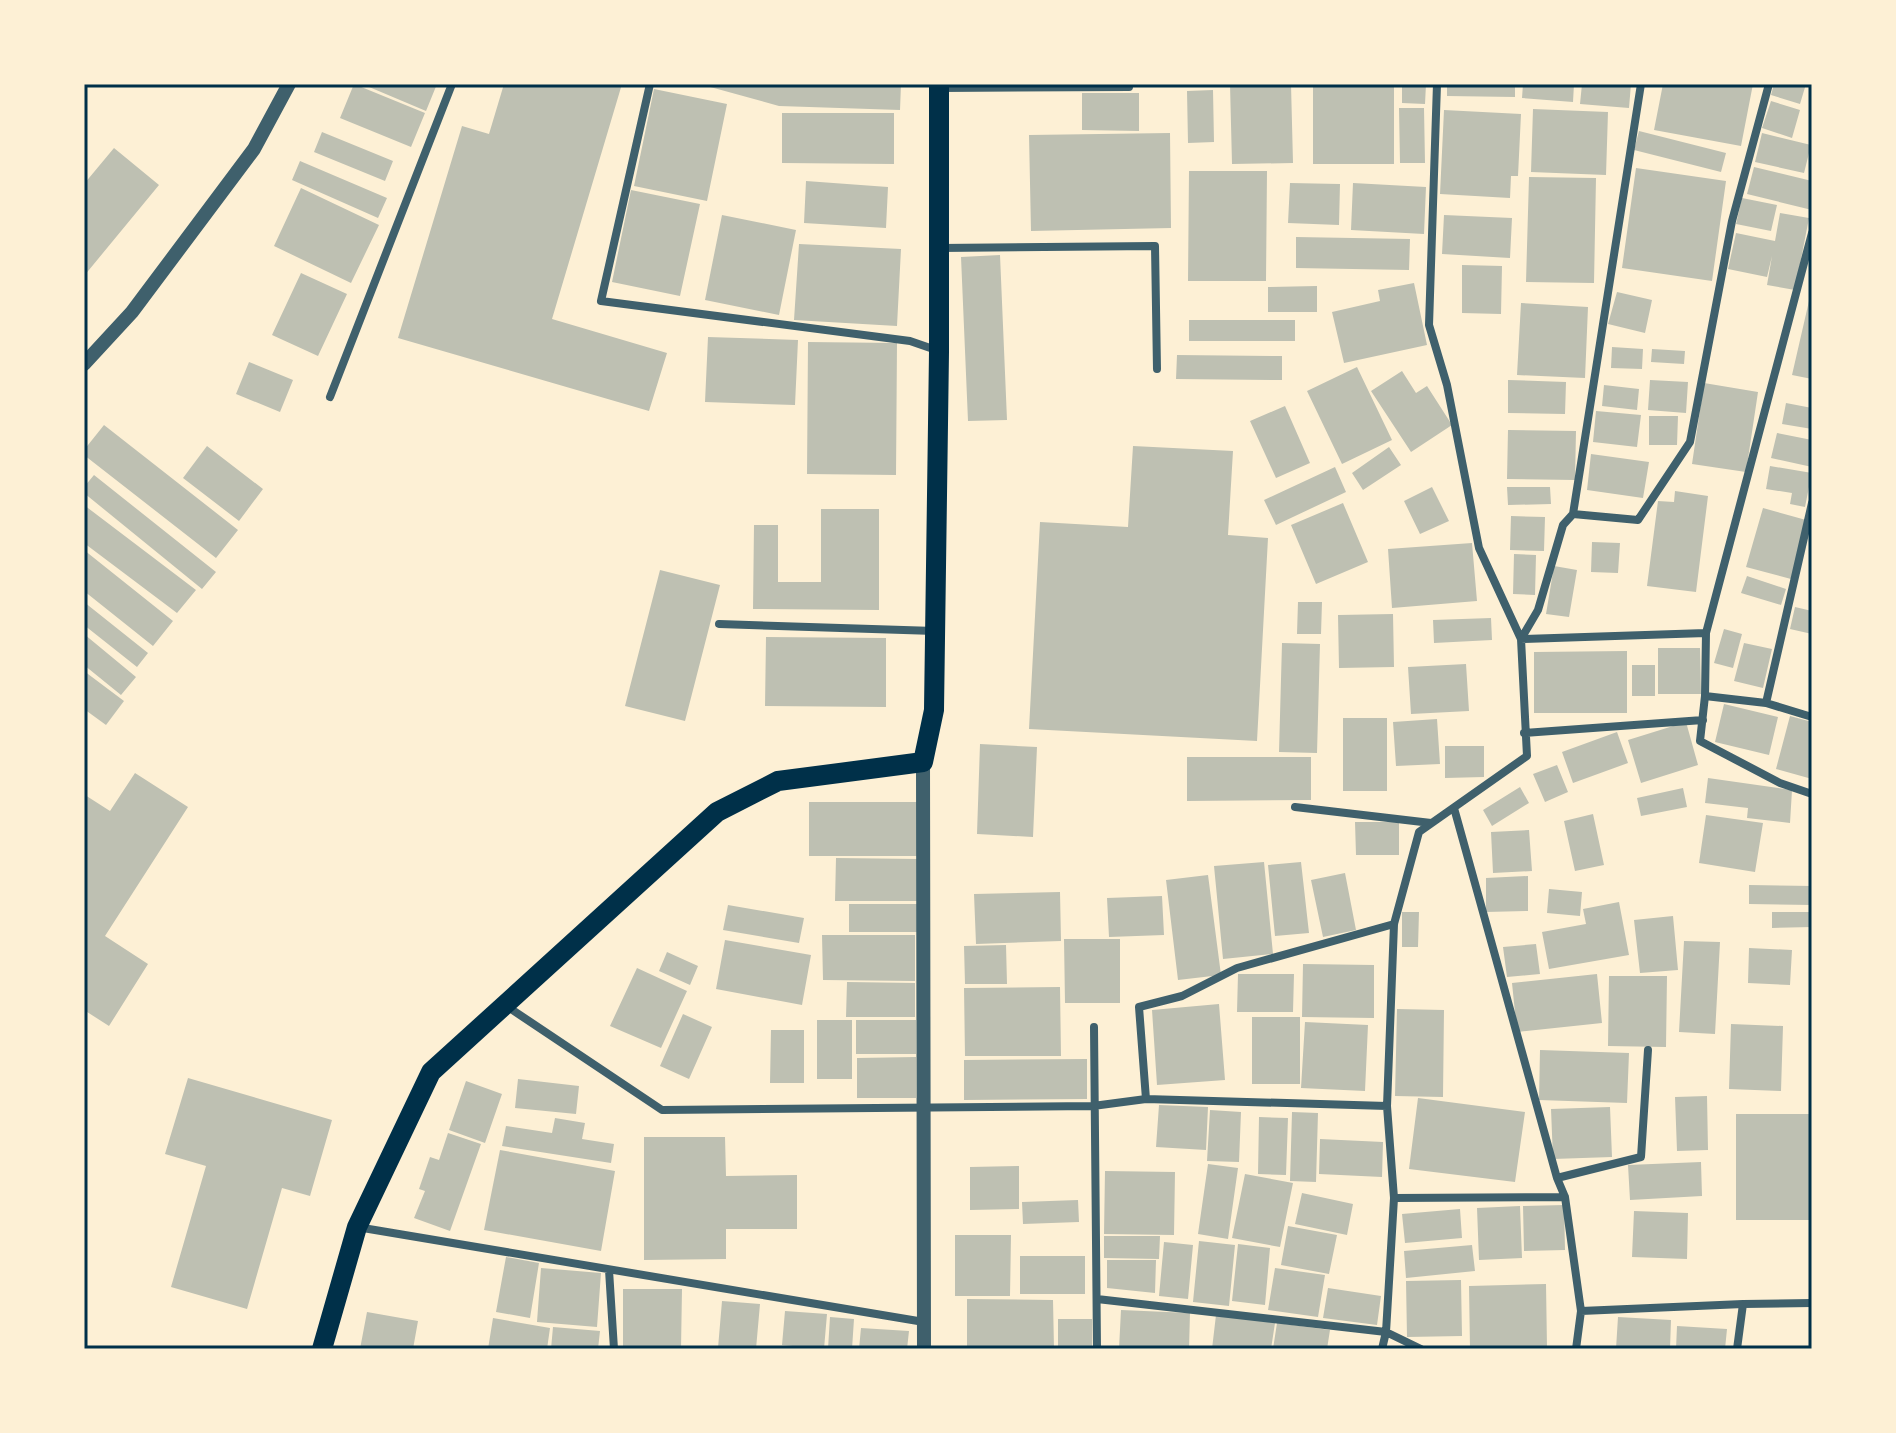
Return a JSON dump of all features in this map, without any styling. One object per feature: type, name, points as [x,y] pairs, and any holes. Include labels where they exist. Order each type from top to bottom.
[{"type":"main road","points":[[322,1349],[357,1227],[431,1072],[717,812],[778,781],[923,762],[934,710],[939,86]]},
{"type":"street","points":[[84,364],[132,312],[254,149],[289,84]]},
{"type":"street","points":[[330,397],[452,84]]},
{"type":"street","points":[[650,84],[601,301],[910,341],[939,352]]},
{"type":"street","points":[[1382,1349],[1386,1332],[1394,1198],[1387,1106],[1394,924],[1419,832],[1527,756],[1521,639],[1479,548],[1447,385],[1429,325],[1437,84]]},
{"type":"street","points":[[1521,639],[1538,610],[1563,525],[1573,514],[1641,84]]},
{"type":"street","points":[[1573,514],[1638,520],[1690,442],[1732,221],[1769,84]]},
{"type":"street","points":[[939,86],[1129,87]]},
{"type":"street","points":[[1812,233],[1706,633],[1705,696],[1700,741],[1780,783],[1812,794]]},
{"type":"street","points":[[939,248],[1155,246],[1157,369]]},
{"type":"street","points":[[1766,703],[1812,503]]},
{"type":"street","points":[[719,624],[935,631]]},
{"type":"street","points":[[1521,639],[1706,633]]},
{"type":"street","points":[[1705,696],[1766,703],[1812,717]]},
{"type":"street","points":[[1524,733],[1703,720]]},
{"type":"street","points":[[923,762],[924,1349]]},
{"type":"street","points":[[1295,807],[1432,823]]},
{"type":"street","points":[[1454,808],[1557,1178],[1565,1197],[1581,1311],[1576,1349]]},
{"type":"street","points":[[1146,1099],[1139,1007],[1182,996],[1237,968],[1394,924]]},
{"type":"street","points":[[504,1005],[662,1110],[1093,1106],[1146,1099],[1387,1106]]},
{"type":"street","points":[[1094,1027],[1097,1349]]},
{"type":"street","points":[[1557,1178],[1641,1157],[1648,1050]]},
{"type":"street","points":[[1394,1198],[1565,1197]]},
{"type":"street","points":[[357,1227],[924,1322]]},
{"type":"street","points":[[609,1270],[614,1349]]},
{"type":"street","points":[[1097,1299],[1386,1332],[1421,1349]]},
{"type":"street","points":[[1581,1311],[1812,1303]]},
{"type":"street","points":[[1737,1349],[1743,1304]]},
{"type":"building","points":[[354,84],[425,113],[411,147],[340,118]]},
{"type":"building","points":[[362,84],[437,84],[426,111]]},
{"type":"building","points":[[504,84],[622,84],[552,319],[667,353],[649,411],[398,338],[462,126],[489,134]]},
{"type":"building","points":[[901,84],[900,110],[779,106],[703,85]]},
{"type":"building","points":[[1230,84],[1291,84],[1293,163],[1232,164]]},
{"type":"building","points":[[1313,84],[1394,84],[1394,164],[1313,164]]},
{"type":"building","points":[[1402,84],[1426,84],[1425,104],[1402,103]]},
{"type":"building","points":[[1447,84],[1515,84],[1515,97],[1447,96]]},
{"type":"building","points":[[1523,84],[1574,84],[1573,102],[1522,98]]},
{"type":"building","points":[[1582,84],[1631,84],[1629,108],[1580,104]]},
{"type":"building","points":[[1663,84],[1753,84],[1741,146],[1654,130]]},
{"type":"building","points":[[1774,84],[1806,84],[1800,104],[1771,95]]},
{"type":"building","points":[[654,89],[727,104],[707,201],[634,186]]},
{"type":"building","points":[[1213,90],[1214,142],[1188,143],[1187,91]]},
{"type":"building","points":[[1082,93],[1139,93],[1139,131],[1082,130]]},
{"type":"building","points":[[1771,101],[1800,110],[1792,138],[1762,128]]},
{"type":"building","points":[[1399,108],[1424,108],[1425,163],[1400,163]]},
{"type":"building","points":[[1533,109],[1608,112],[1606,175],[1531,172]]},
{"type":"building","points":[[1444,110],[1521,114],[1518,176],[1511,176],[1510,198],[1440,194]]},
{"type":"building","points":[[782,113],[894,113],[894,164],[782,163]]},
{"type":"building","points":[[1639,131],[1726,153],[1721,172],[1634,150]]},
{"type":"building","points":[[322,132],[393,161],[385,181],[314,152]]},
{"type":"building","points":[[1170,133],[1171,228],[1031,231],[1029,135]]},
{"type":"building","points":[[1762,133],[1811,145],[1804,173],[1755,162]]},
{"type":"building","points":[[114,148],[159,185],[84,276],[84,184]]},
{"type":"building","points":[[300,161],[387,198],[378,218],[292,180]]},
{"type":"building","points":[[1754,167],[1812,181],[1812,210],[1747,194]]},
{"type":"building","points":[[1636,168],[1726,181],[1712,281],[1622,268]]},
{"type":"building","points":[[1189,171],[1267,171],[1266,281],[1188,281]]},
{"type":"building","points":[[1529,177],[1596,178],[1594,283],[1526,282]]},
{"type":"building","points":[[806,181],[888,187],[886,228],[804,223]]},
{"type":"building","points":[[1290,183],[1340,184],[1339,225],[1288,223]]},
{"type":"building","points":[[1353,183],[1426,187],[1424,234],[1351,230]]},
{"type":"building","points":[[301,188],[379,225],[351,283],[274,246]]},
{"type":"building","points":[[631,190],[700,204],[680,296],[612,282]]},
{"type":"building","points":[[1742,198],[1777,205],[1771,231],[1736,224]]},
{"type":"building","points":[[1780,213],[1809,218],[1795,290],[1767,285],[1772,256],[1767,277],[1728,269],[1736,233],[1775,241]]},
{"type":"building","points":[[722,215],[796,230],[779,315],[705,300]]},
{"type":"building","points":[[1444,215],[1512,218],[1510,258],[1442,254]]},
{"type":"building","points":[[1296,237],[1410,239],[1409,270],[1296,268]]},
{"type":"building","points":[[799,244],[901,249],[897,326],[794,320]]},
{"type":"building","points":[[1000,255],[1007,420],[968,421],[961,257]]},
{"type":"building","points":[[1462,265],[1502,266],[1501,314],[1462,313]]},
{"type":"building","points":[[301,273],[347,294],[318,356],[272,335]]},
{"type":"building","points":[[1414,283],[1427,345],[1344,363],[1332,312],[1380,301],[1378,290]]},
{"type":"building","points":[[1317,286],[1317,312],[1268,312],[1268,287]]},
{"type":"building","points":[[1617,292],[1652,300],[1645,333],[1608,324]]},
{"type":"building","points":[[1809,301],[1812,302],[1812,379],[1792,375]]},
{"type":"building","points":[[1521,303],[1588,307],[1585,378],[1517,375]]},
{"type":"building","points":[[1189,320],[1295,320],[1295,341],[1189,341]]},
{"type":"building","points":[[708,337],[798,340],[795,405],[705,402]]},
{"type":"building","points":[[808,342],[897,343],[896,475],[807,474]]},
{"type":"building","points":[[1612,347],[1643,349],[1642,369],[1611,368]]},
{"type":"building","points":[[1652,349],[1685,351],[1684,364],[1651,362]]},
{"type":"building","points":[[1177,355],[1282,356],[1282,380],[1176,379]]},
{"type":"building","points":[[249,362],[293,380],[280,412],[236,394]]},
{"type":"building","points":[[1357,367],[1392,440],[1342,464],[1307,391]]},
{"type":"building","points":[[1402,371],[1416,393],[1427,386],[1452,425],[1411,452],[1371,391]]},
{"type":"building","points":[[1508,380],[1566,382],[1565,414],[1508,413]]},
{"type":"building","points":[[1650,380],[1688,382],[1686,413],[1648,410]]},
{"type":"building","points":[[1704,383],[1758,392],[1746,472],[1692,464]]},
{"type":"building","points":[[1604,385],[1639,389],[1637,410],[1602,406]]},
{"type":"building","points":[[1786,403],[1812,408],[1812,429],[1782,424]]},
{"type":"building","points":[[1285,406],[1310,463],[1276,478],[1250,421]]},
{"type":"building","points":[[1596,411],[1641,415],[1637,447],[1593,442]]},
{"type":"building","points":[[1649,416],[1678,416],[1677,445],[1649,445]]},
{"type":"building","points":[[104,425],[238,530],[216,558],[84,455],[84,450]]},
{"type":"building","points":[[1508,430],[1576,431],[1575,480],[1507,479]]},
{"type":"building","points":[[1777,433],[1812,440],[1812,467],[1771,458]]},
{"type":"building","points":[[207,446],[263,489],[239,521],[183,478]]},
{"type":"building","points":[[1133,446],[1233,451],[1228,535],[1268,538],[1257,741],[1029,729],[1040,522],[1128,527]]},
{"type":"building","points":[[1389,447],[1401,465],[1363,490],[1352,473]]},
{"type":"building","points":[[1591,454],[1649,462],[1643,498],[1587,490]]},
{"type":"building","points":[[1770,466],[1812,473],[1812,487],[1809,487],[1805,507],[1790,504],[1792,493],[1766,489]]},
{"type":"building","points":[[1335,467],[1346,492],[1276,525],[1264,500]]},
{"type":"building","points":[[94,475],[216,572],[202,589],[84,493],[84,487]]},
{"type":"building","points":[[1432,487],[1449,521],[1420,534],[1404,501]]},
{"type":"building","points":[[1507,487],[1550,487],[1551,504],[1508,505]]},
{"type":"building","points":[[1675,491],[1708,496],[1696,592],[1647,586],[1658,501],[1674,502]]},
{"type":"building","points":[[1343,503],[1368,562],[1316,584],[1291,525]]},
{"type":"building","points":[[84,505],[196,590],[177,613],[84,543]]},
{"type":"building","points":[[1763,508],[1806,520],[1791,579],[1746,567]]},
{"type":"building","points":[[821,509],[879,509],[879,610],[753,609],[754,525],[778,525],[778,582],[821,582]]},
{"type":"building","points":[[1511,516],[1545,517],[1544,551],[1510,550]]},
{"type":"building","points":[[1592,542],[1620,543],[1618,573],[1591,572]]},
{"type":"building","points":[[1472,543],[1477,601],[1392,608],[1388,549]]},
{"type":"building","points":[[84,550],[173,621],[153,646],[84,591]]},
{"type":"building","points":[[1514,554],[1536,555],[1535,595],[1513,594]]},
{"type":"building","points":[[1554,566],[1577,570],[1569,617],[1546,614]]},
{"type":"building","points":[[660,570],[720,585],[685,721],[625,706]]},
{"type":"building","points":[[1747,576],[1786,589],[1781,605],[1741,593]]},
{"type":"building","points":[[84,602],[148,653],[137,667],[84,625]]},
{"type":"building","points":[[1298,602],[1322,602],[1321,634],[1297,634]]},
{"type":"building","points":[[1795,607],[1812,611],[1812,634],[1790,629]]},
{"type":"building","points":[[1393,614],[1394,667],[1339,668],[1338,615]]},
{"type":"building","points":[[1491,618],[1492,640],[1434,643],[1433,620]]},
{"type":"building","points":[[1724,629],[1742,634],[1733,668],[1714,663]]},
{"type":"building","points":[[84,634],[136,677],[121,695],[84,665]]},
{"type":"building","points":[[766,637],[886,638],[886,707],[765,706]]},
{"type":"building","points":[[1282,643],[1320,644],[1317,753],[1279,752]]},
{"type":"building","points":[[1744,643],[1772,649],[1763,688],[1734,681]]},
{"type":"building","points":[[1658,648],[1700,648],[1701,694],[1658,694]]},
{"type":"building","points":[[1627,651],[1627,713],[1534,713],[1534,652]]},
{"type":"building","points":[[1466,664],[1469,711],[1411,714],[1408,667]]},
{"type":"building","points":[[1632,665],[1655,665],[1655,696],[1632,696]]},
{"type":"building","points":[[84,671],[124,701],[106,725],[84,709]]},
{"type":"building","points":[[1724,704],[1778,717],[1769,755],[1715,742]]},
{"type":"building","points":[[1790,716],[1812,722],[1812,779],[1776,769]]},
{"type":"building","points":[[1343,718],[1387,718],[1387,791],[1343,791]]},
{"type":"building","points":[[1437,719],[1440,764],[1396,766],[1393,722]]},
{"type":"building","points":[[1686,722],[1698,765],[1641,783],[1628,740]]},
{"type":"building","points":[[1617,732],[1628,763],[1573,783],[1562,752]]},
{"type":"building","points":[[980,744],[1037,747],[1033,837],[977,834]]},
{"type":"building","points":[[1445,746],[1484,746],[1484,777],[1445,778]]},
{"type":"building","points":[[1187,757],[1311,757],[1311,800],[1187,801]]},
{"type":"building","points":[[1557,765],[1568,792],[1545,802],[1533,774]]},
{"type":"building","points":[[135,773],[188,807],[105,936],[148,964],[109,1026],[84,1010],[84,797],[110,811]]},
{"type":"building","points":[[1708,778],[1792,790],[1790,823],[1747,818],[1748,808],[1705,803]]},
{"type":"building","points":[[1520,787],[1529,803],[1492,826],[1483,810]]},
{"type":"building","points":[[1683,788],[1687,807],[1641,816],[1637,798]]},
{"type":"building","points":[[809,802],[917,802],[917,856],[809,856]]},
{"type":"building","points":[[1593,814],[1604,865],[1575,871],[1564,821]]},
{"type":"building","points":[[1706,815],[1763,823],[1755,872],[1699,863]]},
{"type":"building","points":[[1355,822],[1399,822],[1399,855],[1356,855]]},
{"type":"building","points":[[1529,830],[1532,871],[1493,873],[1491,832]]},
{"type":"building","points":[[836,858],[919,859],[919,901],[835,901]]},
{"type":"building","points":[[1264,862],[1273,954],[1223,959],[1214,866]]},
{"type":"building","points":[[1301,862],[1309,933],[1275,936],[1268,865]]},
{"type":"building","points":[[1345,873],[1356,930],[1323,937],[1311,880]]},
{"type":"building","points":[[1208,875],[1221,975],[1178,980],[1166,880]]},
{"type":"building","points":[[1528,876],[1528,911],[1486,912],[1486,878]]},
{"type":"building","points":[[1749,885],[1812,886],[1812,905],[1749,904]]},
{"type":"building","points":[[1549,889],[1582,892],[1580,916],[1547,913]]},
{"type":"building","points":[[1060,892],[1061,941],[976,944],[974,894]]},
{"type":"building","points":[[1162,896],[1164,935],[1109,937],[1107,898]]},
{"type":"building","points":[[1619,902],[1629,955],[1549,969],[1542,932],[1586,924],[1583,909]]},
{"type":"building","points":[[849,904],[919,904],[919,932],[849,932]]},
{"type":"building","points":[[728,905],[804,918],[799,943],[723,930]]},
{"type":"building","points":[[1402,912],[1419,912],[1418,947],[1402,947]]},
{"type":"building","points":[[1772,912],[1812,912],[1812,927],[1772,928]]},
{"type":"building","points":[[1673,916],[1678,970],[1640,973],[1634,920]]},
{"type":"building","points":[[822,935],[915,935],[915,981],[823,980]]},
{"type":"building","points":[[1064,939],[1120,939],[1120,1003],[1065,1003]]},
{"type":"building","points":[[725,940],[811,955],[802,1005],[716,989]]},
{"type":"building","points":[[1684,941],[1720,942],[1715,1034],[1679,1032]]},
{"type":"building","points":[[1536,944],[1540,974],[1507,977],[1503,947]]},
{"type":"building","points":[[1006,945],[1007,984],[965,984],[964,946]]},
{"type":"building","points":[[1749,948],[1792,950],[1790,985],[1748,983]]},
{"type":"building","points":[[667,952],[698,966],[690,985],[659,971]]},
{"type":"building","points":[[1303,964],[1374,965],[1374,1018],[1302,1017]]},
{"type":"building","points":[[637,968],[687,991],[661,1048],[610,1026]]},
{"type":"building","points":[[1238,974],[1294,974],[1293,1012],[1237,1012]]},
{"type":"building","points":[[1597,974],[1602,1023],[1517,1032],[1512,983]]},
{"type":"building","points":[[1609,976],[1667,976],[1666,1047],[1608,1046]]},
{"type":"building","points":[[847,982],[915,983],[915,1017],[846,1017]]},
{"type":"building","points":[[1060,987],[1061,1056],[965,1056],[964,988]]},
{"type":"building","points":[[1219,1004],[1225,1080],[1157,1085],[1152,1010]]},
{"type":"building","points":[[1397,1009],[1444,1010],[1443,1097],[1395,1096]]},
{"type":"building","points":[[683,1014],[712,1027],[689,1079],[660,1066]]},
{"type":"building","points":[[1252,1017],[1300,1017],[1300,1084],[1252,1084]]},
{"type":"building","points":[[817,1020],[852,1020],[852,1079],[817,1079]]},
{"type":"building","points":[[856,1020],[916,1020],[916,1054],[856,1054]]},
{"type":"building","points":[[1305,1022],[1368,1025],[1365,1091],[1301,1088]]},
{"type":"building","points":[[1731,1024],[1783,1026],[1781,1091],[1729,1089]]},
{"type":"building","points":[[771,1030],[804,1030],[804,1083],[770,1083]]},
{"type":"building","points":[[1540,1050],[1629,1053],[1627,1103],[1539,1100]]},
{"type":"building","points":[[916,1057],[916,1098],[857,1098],[857,1058]]},
{"type":"building","points":[[1087,1059],[1087,1099],[964,1100],[964,1060]]},
{"type":"building","points":[[188,1078],[332,1120],[310,1196],[282,1188],[247,1309],[171,1287],[206,1166],[165,1154]]},
{"type":"building","points":[[518,1079],[579,1086],[576,1114],[515,1108]]},
{"type":"building","points":[[466,1081],[502,1094],[485,1143],[449,1130]]},
{"type":"building","points":[[1707,1096],[1708,1150],[1677,1151],[1675,1097]]},
{"type":"building","points":[[1418,1098],[1525,1112],[1515,1182],[1409,1169]]},
{"type":"building","points":[[1159,1105],[1208,1107],[1206,1150],[1156,1147]]},
{"type":"building","points":[[1610,1107],[1612,1157],[1553,1159],[1551,1109]]},
{"type":"building","points":[[1210,1110],[1241,1112],[1239,1162],[1207,1161]]},
{"type":"building","points":[[1292,1112],[1318,1113],[1316,1182],[1290,1181]]},
{"type":"building","points":[[1736,1114],[1812,1114],[1812,1220],[1736,1220]]},
{"type":"building","points":[[1259,1117],[1288,1118],[1286,1175],[1258,1174]]},
{"type":"building","points":[[555,1118],[585,1123],[582,1139],[614,1144],[611,1163],[502,1146],[506,1126],[552,1133]]},
{"type":"building","points":[[448,1133],[481,1144],[450,1231],[414,1218],[425,1191],[419,1189],[430,1157],[439,1160]]},
{"type":"building","points":[[644,1137],[725,1137],[726,1176],[797,1175],[797,1229],[726,1229],[726,1259],[644,1260]]},
{"type":"building","points":[[1320,1139],[1383,1142],[1382,1177],[1319,1174]]},
{"type":"building","points":[[500,1150],[615,1171],[601,1251],[484,1230]]},
{"type":"building","points":[[1701,1162],[1702,1196],[1630,1200],[1628,1165]]},
{"type":"building","points":[[1208,1164],[1238,1168],[1228,1239],[1198,1234]]},
{"type":"building","points":[[1019,1166],[1019,1209],[970,1210],[970,1167]]},
{"type":"building","points":[[1105,1171],[1175,1172],[1174,1235],[1104,1234]]},
{"type":"building","points":[[1245,1174],[1293,1183],[1280,1247],[1232,1238]]},
{"type":"building","points":[[1302,1193],[1353,1204],[1347,1235],[1295,1224]]},
{"type":"building","points":[[1078,1200],[1079,1222],[1023,1224],[1022,1202]]},
{"type":"building","points":[[1564,1205],[1565,1250],[1524,1251],[1523,1206]]},
{"type":"building","points":[[1520,1206],[1522,1258],[1479,1260],[1477,1208]]},
{"type":"building","points":[[1460,1209],[1462,1238],[1405,1243],[1402,1214]]},
{"type":"building","points":[[1634,1211],[1688,1213],[1687,1259],[1632,1257]]},
{"type":"building","points":[[1288,1226],[1337,1235],[1329,1274],[1281,1265]]},
{"type":"building","points":[[955,1235],[1011,1235],[1010,1296],[955,1296]]},
{"type":"building","points":[[1104,1236],[1160,1236],[1159,1259],[1104,1258]]},
{"type":"building","points":[[1199,1241],[1235,1245],[1229,1306],[1193,1302]]},
{"type":"building","points":[[1164,1242],[1193,1245],[1188,1299],[1159,1296]]},
{"type":"building","points":[[1238,1244],[1270,1248],[1265,1305],[1232,1301]]},
{"type":"building","points":[[1472,1245],[1475,1271],[1406,1278],[1404,1251]]},
{"type":"building","points":[[1020,1256],[1085,1256],[1085,1294],[1020,1294]]},
{"type":"building","points":[[506,1257],[539,1263],[530,1318],[496,1312]]},
{"type":"building","points":[[1107,1260],[1156,1260],[1155,1293],[1107,1288]]},
{"type":"building","points":[[541,1268],[601,1273],[597,1327],[537,1322]]},
{"type":"building","points":[[1275,1268],[1325,1275],[1318,1317],[1268,1310]]},
{"type":"building","points":[[1461,1280],[1462,1336],[1407,1337],[1406,1281]]},
{"type":"building","points":[[1546,1284],[1547,1348],[1470,1349],[1469,1286]]},
{"type":"building","points":[[1328,1288],[1381,1296],[1377,1325],[1323,1318]]},
{"type":"building","points":[[623,1289],[682,1289],[681,1349],[623,1349]]},
{"type":"building","points":[[967,1299],[1053,1300],[1054,1349],[967,1349]]},
{"type":"building","points":[[722,1301],[760,1304],[756,1349],[718,1348]]},
{"type":"building","points":[[1121,1310],[1190,1313],[1189,1349],[1119,1349]]},
{"type":"building","points":[[785,1311],[827,1314],[824,1349],[782,1345]]},
{"type":"building","points":[[367,1312],[418,1321],[413,1349],[360,1349]]},
{"type":"building","points":[[1216,1315],[1275,1323],[1271,1349],[1212,1349]]},
{"type":"building","points":[[830,1317],[854,1319],[852,1349],[828,1349]]},
{"type":"building","points":[[1618,1317],[1671,1320],[1670,1349],[1616,1349]]},
{"type":"building","points":[[493,1318],[550,1328],[547,1349],[488,1349]]},
{"type":"building","points":[[1058,1319],[1092,1319],[1092,1349],[1058,1349]]},
{"type":"building","points":[[1277,1323],[1330,1330],[1327,1349],[1273,1349]]},
{"type":"building","points":[[1677,1326],[1727,1329],[1725,1349],[1676,1349]]},
{"type":"building","points":[[553,1327],[600,1331],[598,1349],[551,1349]]},
{"type":"building","points":[[861,1328],[909,1331],[907,1349],[859,1349]]}]
